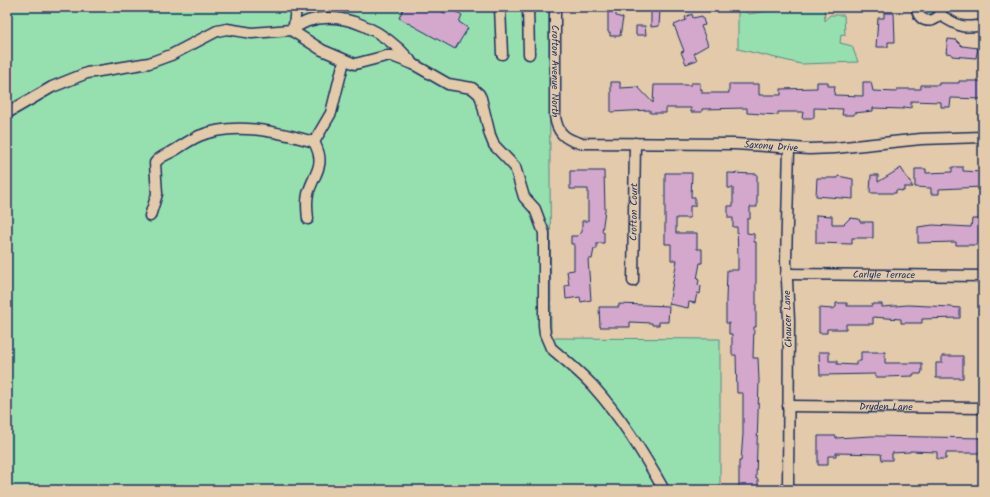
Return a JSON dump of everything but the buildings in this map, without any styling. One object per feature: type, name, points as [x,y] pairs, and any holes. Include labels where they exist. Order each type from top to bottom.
[{"type":"street","points":[[291,30],[294,26],[296,7]]},
{"type":"street","points":[[500,7],[502,54]]},
{"type":"street","points":[[528,7],[528,54]]},
{"type":"street","name":"Crofton Avenue North","points":[[555,7],[554,116],[557,127],[562,134]]},
{"type":"street","points":[[917,7],[919,15],[925,20],[934,20],[941,11],[958,26],[967,28],[983,25]]},
{"type":"street","points":[[7,113],[52,87],[86,73],[149,63],[171,55],[217,31],[227,29],[252,33],[291,30],[315,20],[345,19],[376,32],[413,64]]},
{"type":"street","points":[[291,30],[322,50],[344,61],[355,64],[386,56],[392,56],[413,64],[441,80],[472,88],[479,94],[494,145],[515,167],[524,197],[534,209],[544,233],[543,309],[545,334],[547,340],[551,348],[592,384],[612,408],[630,433],[664,490]]},
{"type":"street","points":[[314,142],[331,113],[344,61]]},
{"type":"street","points":[[150,216],[157,194],[155,163],[164,154],[173,152],[200,135],[212,132],[255,129],[287,134],[314,142]]},
{"type":"street","name":"Saxony Drive","points":[[562,134],[570,141],[580,143],[735,144],[789,148],[835,148],[921,139],[983,138]]},
{"type":"street","points":[[308,219],[308,193],[319,169],[321,159],[314,142]]},
{"type":"street","name":"Crofton Court","points":[[633,281],[635,143]]},
{"type":"street","name":"Chaucer Lane","points":[[788,490],[789,320],[786,274],[789,148]]},
{"type":"street","name":"Carlyle Terrace","points":[[786,274],[983,276]]},
{"type":"street","name":"Dryden Lane","points":[[788,406],[983,408]]},
{"type":"green space","points":[[7,7],[549,7],[551,338],[720,339],[720,490],[7,490]]},
{"type":"green space","points":[[738,7],[749,14],[790,7],[824,7],[825,21],[830,15],[844,15],[845,35],[841,34],[840,43],[852,46],[858,62],[801,64],[738,49]]},
{"type":"green space","points":[[923,7],[935,7],[935,9],[932,14],[928,14],[924,13]]}]
